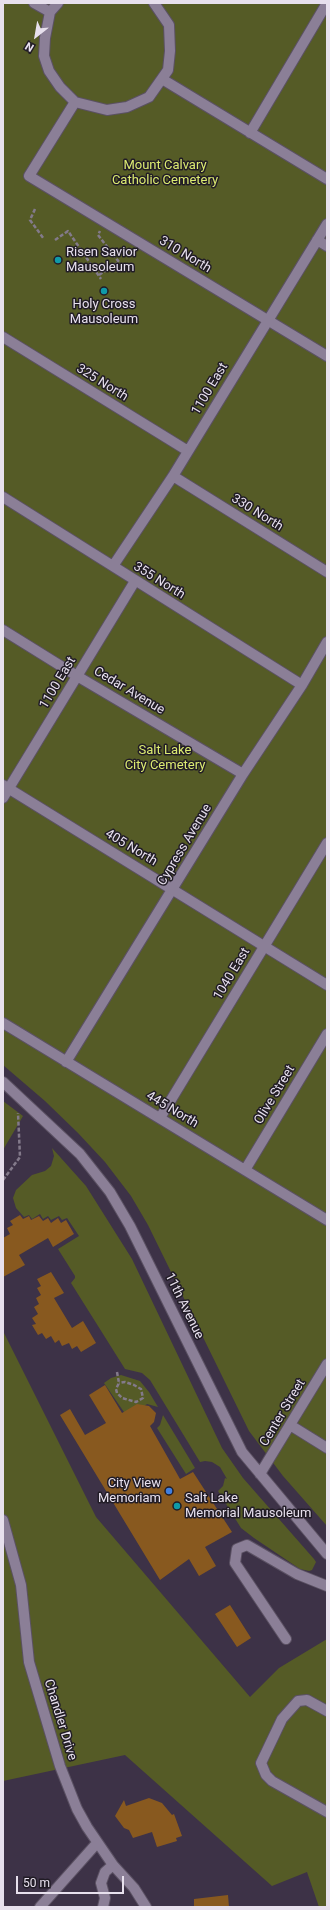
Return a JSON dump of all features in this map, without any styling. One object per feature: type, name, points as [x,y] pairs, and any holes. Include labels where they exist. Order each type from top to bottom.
[{"type":"street","points":[[34,3],[50,12]]},
{"type":"street","points":[[58,3],[50,12],[44,56],[49,72],[60,87],[75,102],[107,110],[127,107],[149,97],[168,70],[169,25],[154,3]]},
{"type":"street","points":[[250,133],[327,3]]},
{"type":"street","points":[[162,79],[327,179]]},
{"type":"street","name":"310 North","points":[[75,102],[29,176],[327,356]]},
{"type":"street","name":"1100 East","points":[[113,566],[173,476],[327,224]]},
{"type":"street","points":[[317,240],[327,246]]},
{"type":"street","name":"325 North","points":[[3,336],[188,451]]},
{"type":"street","name":"330 North","points":[[173,476],[327,572]]},
{"type":"street","name":"355 North","points":[[3,498],[302,685]]},
{"type":"street","name":"1100 East","points":[[3,798],[6,787],[77,676],[135,581]]},
{"type":"street","name":"Cedar Avenue","points":[[3,630],[77,676],[243,774]]},
{"type":"street","name":"Cypress Avenue","points":[[66,1062],[174,889],[243,774],[302,685],[327,642]]},
{"type":"street","name":"405 North","points":[[6,787],[174,889],[327,985]]},
{"type":"street","name":"1040 East","points":[[160,1118],[327,844]]},
{"type":"street","name":"445 North","points":[[3,1023],[327,1220]]},
{"type":"street","name":"Olive Street","points":[[245,1170],[327,1034]]},
{"type":"street","name":"11th Avenue","points":[[3,1082],[80,1154],[110,1192],[130,1226],[242,1452],[327,1554]]},
{"type":"street","name":"Center Street","points":[[260,1474],[327,1364]]},
{"type":"street","points":[[290,1425],[327,1448]]},
{"type":"street","name":"Chandler Drive","points":[[3,1520],[21,1585],[30,1662],[60,1766],[77,1809],[97,1843],[134,1888],[146,1907]]},
{"type":"street","points":[[286,1639],[235,1563],[237,1549],[247,1545],[297,1574],[327,1586]]},
{"type":"street","points":[[327,1711],[307,1700],[298,1701],[282,1719],[261,1763],[266,1775],[272,1781],[327,1812]]},
{"type":"street","points":[[40,1907],[97,1843]]},
{"type":"street","points":[[104,1907],[105,1898],[101,1883],[105,1872],[114,1865]]},
{"type":"path","points":[[34,209],[30,220],[44,239]]},
{"type":"path","points":[[99,276],[119,262],[98,235],[105,222]]},
{"type":"path","points":[[55,240],[68,230],[101,279]]},
{"type":"path","points":[[3,1180],[20,1157],[18,1096]]},
{"type":"path","points":[[117,1372],[119,1383],[116,1389],[117,1393],[122,1398],[136,1402],[143,1398],[141,1389],[125,1382],[119,1383]]},
{"type":"green space","name":"Salt Lake City Cemetery","points":[[3,3],[327,3],[327,1526],[283,1476],[249,1431],[148,1225],[131,1196],[105,1162],[78,1133],[45,1101],[3,1065]]},
{"type":"green space","points":[[3,1101],[23,1116],[3,1150]]},
{"type":"green space","points":[[52,1148],[86,1186],[132,1259],[222,1448],[243,1478],[314,1559],[316,1562],[312,1570],[309,1571],[300,1569],[241,1528],[218,1491],[223,1486],[225,1478],[227,1479],[220,1467],[212,1462],[200,1462],[150,1380],[142,1373],[125,1369],[71,1283],[75,1276],[58,1249],[79,1236],[67,1218],[62,1220],[59,1216],[51,1220],[48,1216],[43,1219],[40,1214],[32,1219],[29,1215],[24,1217],[16,1208],[13,1198],[16,1190],[32,1175],[45,1171],[51,1166],[54,1156]]},
{"type":"green space","points":[[3,1331],[96,1517],[250,1697],[279,1668],[327,1639],[327,1907],[319,1907],[307,1872],[272,1886],[125,1755],[3,1781]]},
{"type":"green space","points":[[121,1375],[140,1381],[158,1407],[147,1404],[126,1415],[104,1383],[111,1378]]},
{"type":"green space","points":[[163,1415],[195,1468],[186,1474],[157,1428],[160,1425]]},
{"type":"building","points":[[20,1215],[23,1219],[29,1216],[31,1220],[39,1216],[43,1221],[48,1218],[51,1223],[58,1218],[61,1223],[66,1220],[74,1234],[53,1247],[48,1238],[19,1255],[25,1265],[3,1277],[3,1238],[10,1234],[7,1228],[13,1225],[10,1221]]},
{"type":"building","points":[[51,1272],[64,1293],[54,1298],[72,1328],[83,1321],[96,1343],[81,1352],[77,1346],[72,1349],[69,1343],[62,1346],[59,1340],[55,1343],[51,1336],[46,1339],[42,1333],[38,1335],[32,1325],[36,1324],[32,1318],[38,1314],[34,1307],[39,1304],[36,1298],[41,1295],[37,1288],[41,1286],[37,1279]]},
{"type":"building","name":"Salt Lake Memorial Mausoleum","points":[[105,1385],[122,1413],[137,1404],[149,1406],[156,1413],[154,1422],[150,1426],[180,1479],[193,1472],[232,1532],[205,1547],[216,1566],[199,1576],[189,1559],[160,1580],[60,1415],[70,1409],[85,1435],[106,1423],[89,1395]]},
{"type":"building","points":[[230,1605],[251,1638],[237,1647],[215,1614]]},
{"type":"building","points":[[149,1798],[162,1803],[172,1815],[174,1814],[182,1836],[176,1838],[177,1841],[157,1847],[152,1832],[133,1838],[129,1830],[124,1828],[115,1816],[124,1800],[126,1806]]},
{"type":"building","points":[[228,1895],[229,1907],[194,1907],[194,1899]]},
{"type":"place","name":"Risen Savior Mausoleum","points":[[58,260]]},
{"type":"place","name":"Holy Cross Mausoleum","points":[[104,291]]},
{"type":"place","name":"City View Memoriam","points":[[169,1491]]},
{"type":"place","name":"Salt Lake Memorial Mausoleum","points":[[177,1506]]},
{"type":"park label","name":"Mount Calvary Catholic Cemetery","points":[[165,174]]}]
